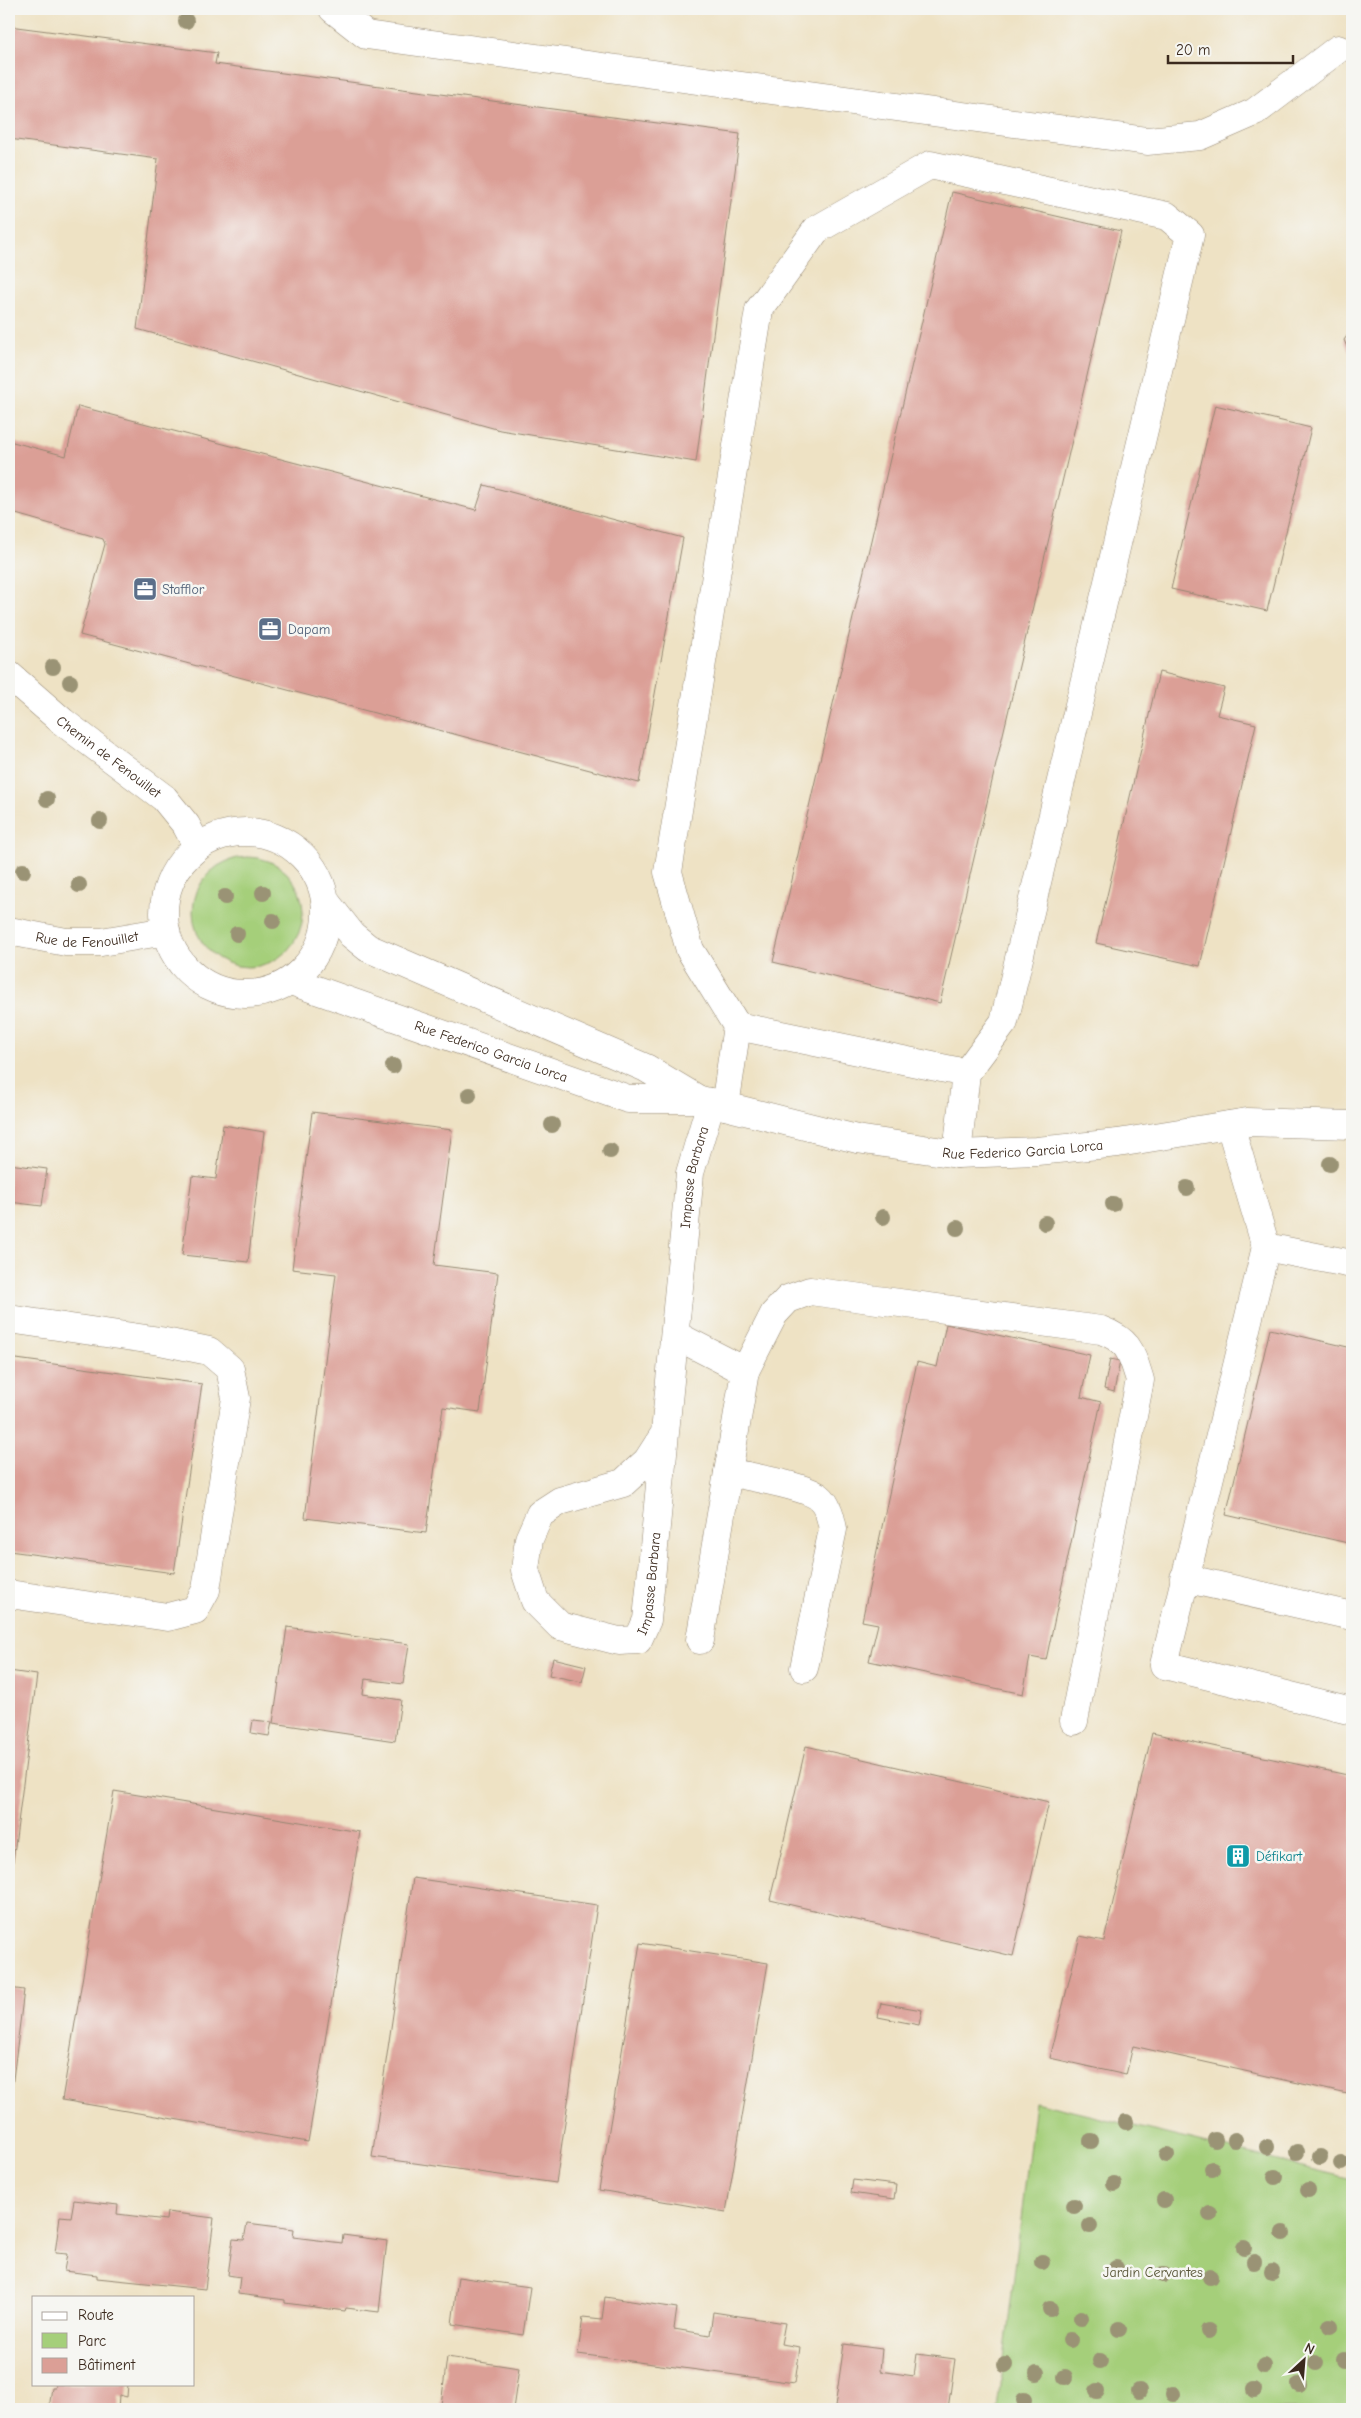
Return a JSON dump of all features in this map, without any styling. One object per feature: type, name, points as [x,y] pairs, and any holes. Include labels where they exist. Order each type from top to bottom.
[{"type":"street","points":[[333,9],[366,35],[1147,141],[1200,136],[1255,112],[1338,49]]},
{"type":"street","points":[[957,1154],[966,1072],[1004,1022],[1190,236],[1167,216],[930,165],[816,230],[759,310],[668,872],[690,950],[737,1026],[966,1072]]},
{"type":"street","name":"Chemin de Fenouillet","points":[[9,675],[63,722],[164,798],[186,825],[198,846]]},
{"type":"street","points":[[241,831],[271,835],[297,850],[308,861],[323,888],[326,902],[326,921],[323,938],[310,962],[291,980],[274,989],[256,994],[232,993],[209,986],[181,963],[169,943],[166,931],[164,907],[169,884],[180,863],[198,846],[211,838],[241,831]]},
{"type":"street","name":"Rue Federico Garcia Lorca","points":[[326,902],[352,935],[368,948],[646,1068],[711,1102]]},
{"type":"street","name":"Rue de Fenouillet","points":[[9,931],[66,942],[101,942],[166,931]]},
{"type":"street","name":"Rue Federico Garcia Lorca","points":[[291,980],[628,1099],[711,1102],[857,1139],[957,1154],[1037,1151],[1109,1144],[1247,1122],[1352,1125]]},
{"type":"street","name":"Impasse Barbara","points":[[665,1433],[647,1461],[623,1483],[560,1500],[540,1514],[528,1539],[525,1570],[535,1601],[560,1626],[619,1641],[638,1640],[647,1620],[675,1335],[690,1173],[711,1102],[737,1026]]},
{"type":"street","points":[[1230,1125],[1266,1247],[1164,1665],[1352,1711]]},
{"type":"street","points":[[1266,1247],[1352,1264]]},
{"type":"street","points":[[700,1640],[745,1371],[774,1314],[788,1299],[810,1291],[1101,1330],[1119,1336],[1131,1352],[1140,1380],[1074,1721]]},
{"type":"street","points":[[9,1320],[160,1341],[209,1351],[230,1369],[236,1398],[206,1590],[195,1610],[168,1617],[9,1594]]},
{"type":"street","points":[[675,1335],[745,1371]]},
{"type":"street","points":[[728,1472],[803,1490],[820,1498],[830,1515],[833,1529],[804,1668]]},
{"type":"street","points":[[1184,1578],[1352,1616]]},
{"type":"green space","points":[[248,857],[269,861],[287,873],[299,891],[303,912],[299,933],[287,951],[269,963],[248,967],[227,963],[209,951],[197,933],[193,912],[197,891],[209,873],[227,861]]},
{"type":"green space","name":"Jardin Cervantes","points":[[1035,2102],[1352,2179],[1352,2409],[998,2409]]},
{"type":"building","points":[[9,26],[217,53],[215,64],[740,134],[696,462],[500,430],[137,329],[158,159],[9,139]]},
{"type":"building","points":[[952,192],[1121,231],[940,1003],[773,962]]},
{"type":"building","points":[[1352,329],[1352,359],[1344,340]]},
{"type":"building","points":[[1215,405],[1311,428],[1267,611],[1171,589]]},
{"type":"building","points":[[78,406],[476,510],[484,485],[683,538],[639,783],[80,635],[105,544],[103,539],[9,512],[9,441],[66,456]]},
{"type":"building","points":[[1159,672],[1224,688],[1217,715],[1256,724],[1200,966],[1096,943]]},
{"type":"building","points":[[312,1112],[452,1130],[434,1265],[498,1273],[480,1412],[443,1407],[426,1533],[305,1518],[336,1274],[292,1269]]},
{"type":"building","points":[[223,1125],[264,1132],[248,1262],[182,1255],[192,1176],[216,1179]]},
{"type":"building","points":[[9,1164],[47,1169],[42,1206],[9,1202]]},
{"type":"building","points":[[946,1324],[1090,1355],[1081,1397],[1101,1402],[1046,1660],[1030,1657],[1023,1694],[869,1661],[878,1624],[862,1621],[917,1362],[937,1367]]},
{"type":"building","points":[[1270,1329],[1352,1348],[1352,1544],[1226,1515]]},
{"type":"building","points":[[9,1358],[202,1384],[174,1573],[9,1551]]},
{"type":"building","points":[[1110,1359],[1120,1361],[1114,1392],[1104,1389]]},
{"type":"building","points":[[287,1627],[409,1644],[403,1684],[365,1679],[363,1694],[401,1700],[395,1741],[273,1723]]},
{"type":"building","points":[[553,1658],[586,1666],[582,1682],[549,1675]]},
{"type":"building","points":[[9,1671],[37,1675],[10,1885],[9,1885]]},
{"type":"building","points":[[253,1720],[272,1722],[269,1736],[251,1733]]},
{"type":"building","name":"Défikart","points":[[1152,1733],[1352,1776],[1352,2095],[1133,2046],[1126,2075],[1050,2058],[1080,1936],[1104,1941]]},
{"type":"building","points":[[806,1746],[1049,1802],[1013,1956],[770,1900]]},
{"type":"building","points":[[114,1791],[360,1832],[308,2142],[62,2100]]},
{"type":"building","points":[[413,1878],[597,1905],[556,2183],[372,2157]]},
{"type":"building","points":[[640,1943],[768,1963],[726,2212],[599,2190]]},
{"type":"building","points":[[9,1988],[24,1990],[10,2104],[9,2104]]},
{"type":"building","points":[[881,2003],[922,2010],[919,2025],[878,2017]]},
{"type":"building","points":[[853,2180],[896,2185],[894,2199],[851,2193]]},
{"type":"building","points":[[74,2200],[118,2205],[117,2214],[166,2220],[167,2212],[214,2218],[205,2289],[97,2278],[97,2275],[64,2271],[67,2254],[55,2253],[60,2216],[71,2217]]},
{"type":"building","points":[[247,2223],[294,2229],[293,2237],[342,2243],[343,2235],[387,2241],[379,2312],[346,2308],[345,2311],[285,2303],[285,2300],[238,2294],[240,2277],[228,2275],[233,2239],[244,2240]]},
{"type":"building","points":[[458,2277],[530,2287],[523,2335],[452,2324]]},
{"type":"building","points":[[605,2297],[677,2308],[674,2329],[710,2335],[713,2312],[785,2323],[781,2344],[800,2347],[795,2383],[578,2354],[583,2317],[602,2319]]},
{"type":"building","points":[[844,2344],[882,2349],[880,2371],[914,2376],[917,2354],[955,2359],[948,2409],[853,2409],[835,2407]]},
{"type":"building","points":[[447,2357],[519,2368],[513,2409],[474,2409],[441,2405]]},
{"type":"building","points":[[128,2386],[127,2397],[119,2395],[118,2409],[49,2409],[52,2387]]},
{"type":"place","name":"Stafflor","points":[[145,589]]},
{"type":"place","name":"Dapam","points":[[270,629]]},
{"type":"place","name":"Défikart","points":[[1238,1856]]}]
